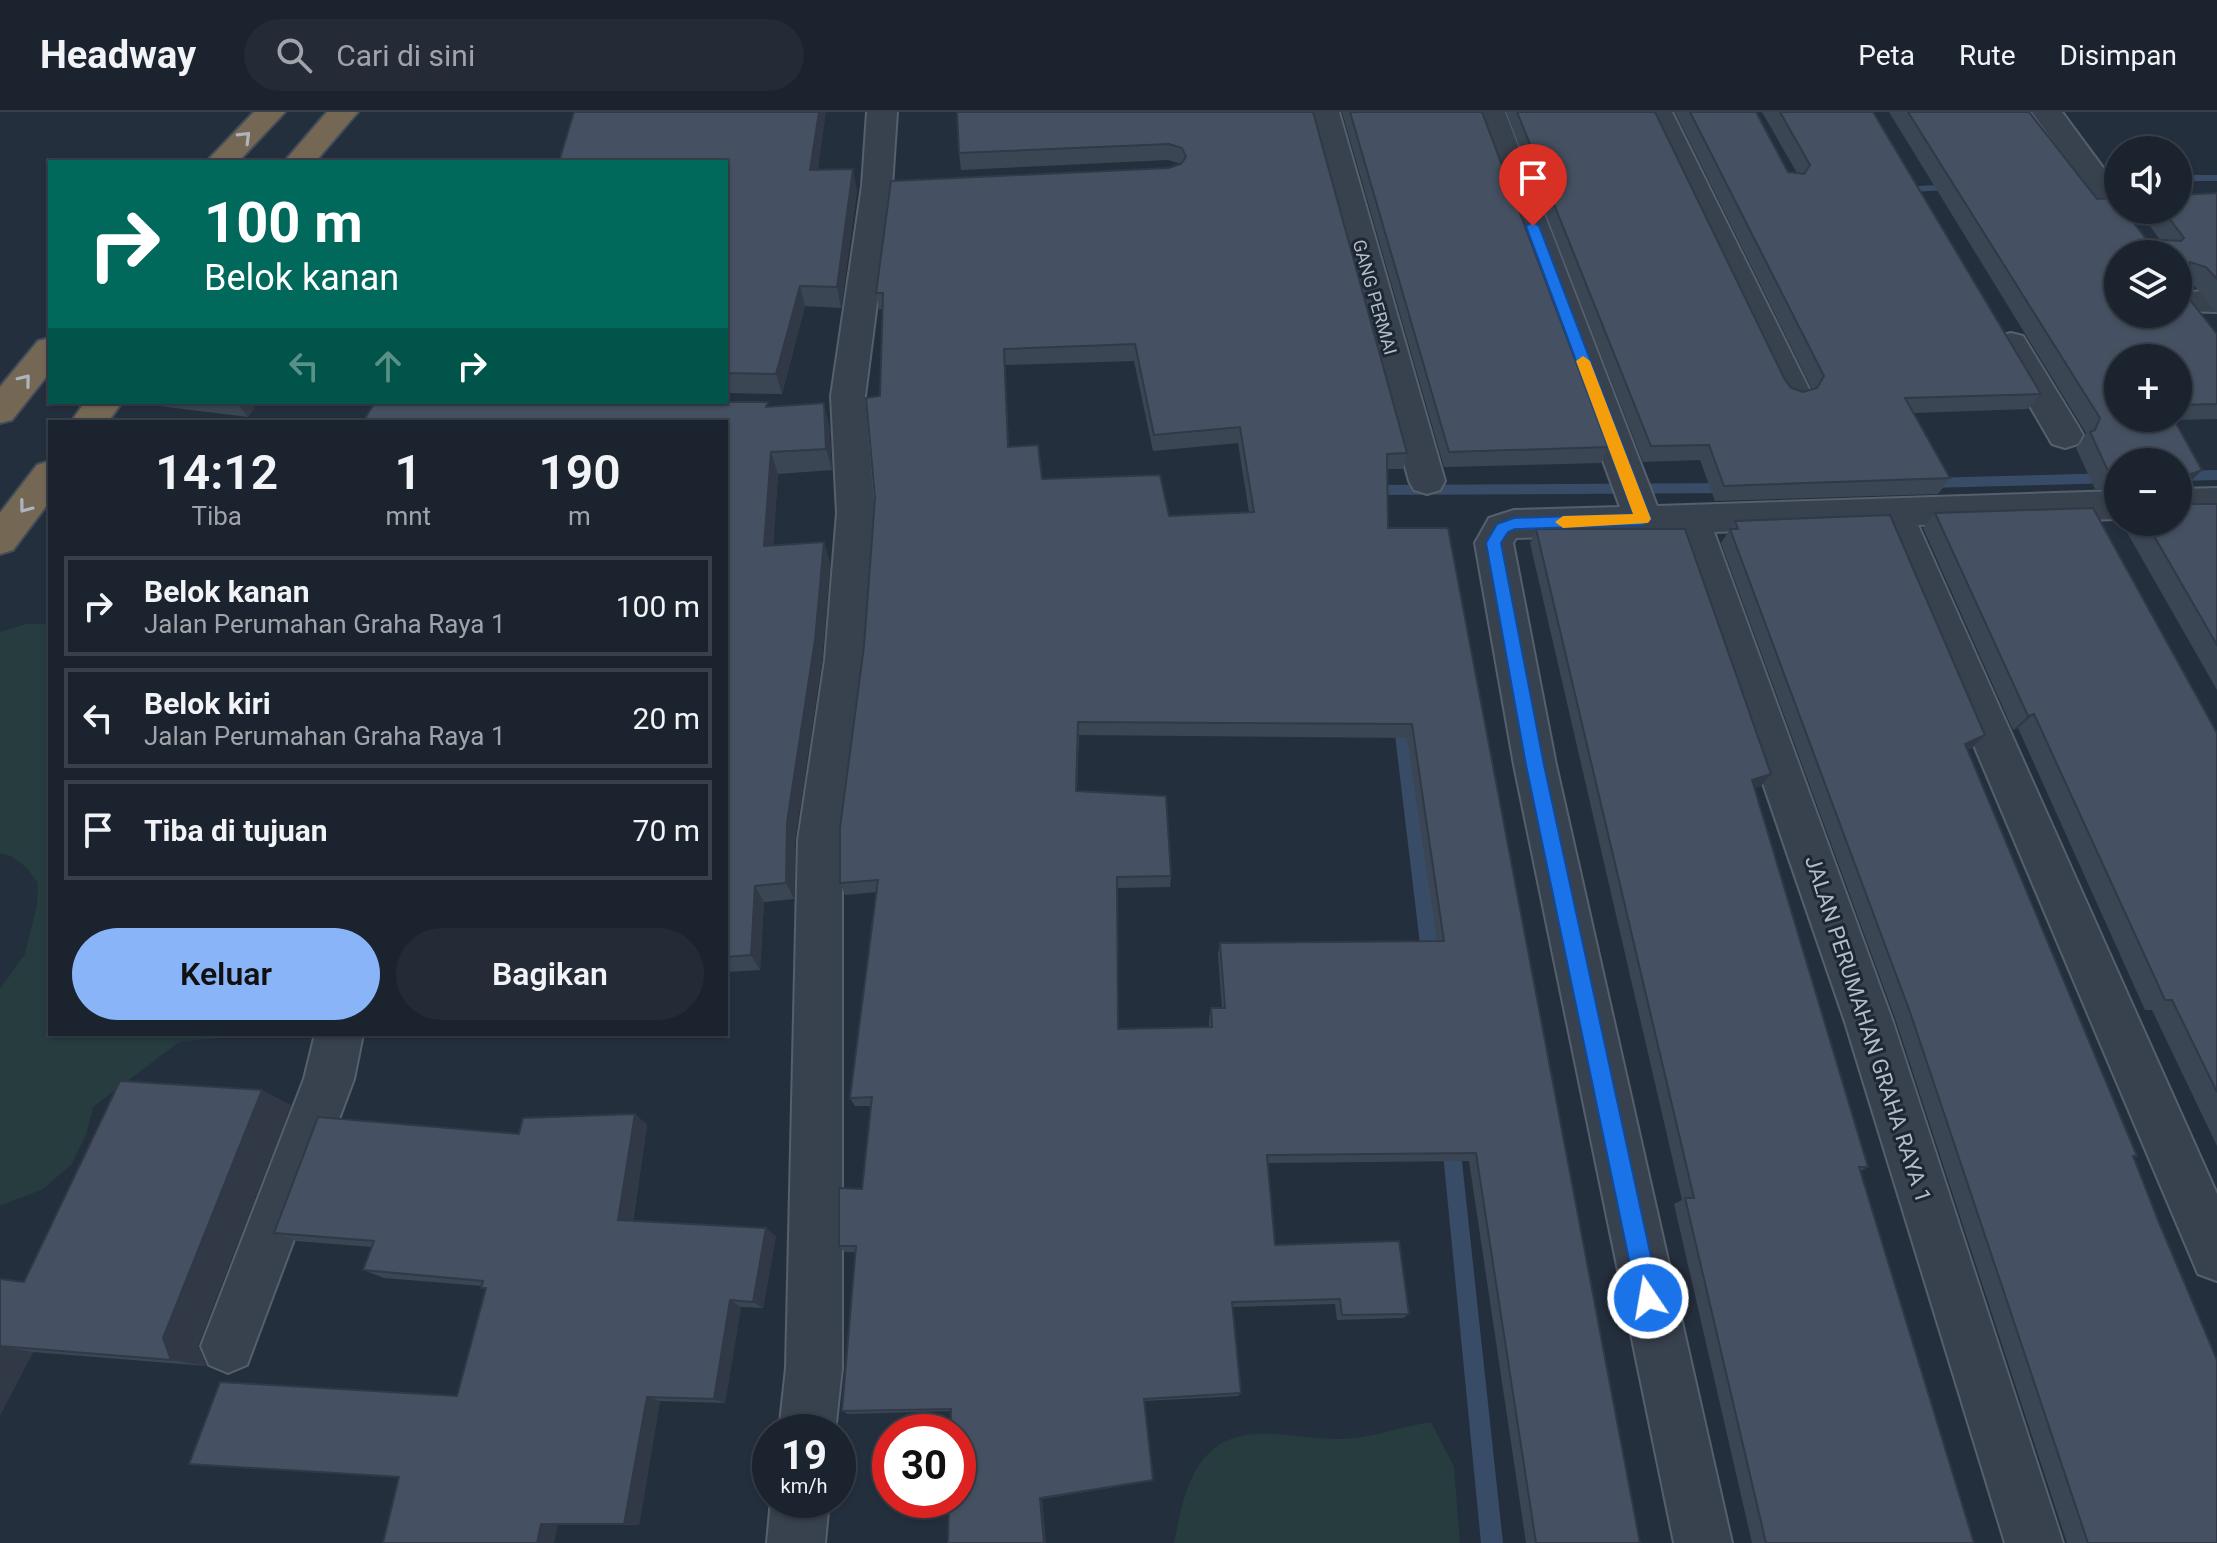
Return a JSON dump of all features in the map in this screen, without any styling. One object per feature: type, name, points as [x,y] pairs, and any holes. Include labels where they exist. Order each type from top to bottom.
[{"type":"highway","points":[[223,160],[270,112]]},
{"type":"highway","points":[[301,160],[343,112]]},
{"type":"highway","points":[[0,411],[48,351]]},
{"type":"highway","points":[[0,540],[48,477]]},
{"type":"street","points":[[809,1414],[814,1368],[820,840],[845,660],[855,528],[835,410],[848,396],[892,185],[882,112]]},
{"type":"street","name":"GANG PERMAI","points":[[1324,112],[1427,481]]},
{"type":"street","points":[[1490,112],[1636,504]]},
{"type":"street","points":[[1657,112],[1794,393]]},
{"type":"street","points":[[2047,112],[2104,189]]},
{"type":"street","points":[[1993,315],[2065,435]]},
{"type":"street","points":[[2192,503],[2217,502]]},
{"type":"street","points":[[1703,1543],[1538,781],[1494,543],[1502,528],[1514,524],[1636,504],[1691,519],[1893,511],[2104,519]]},
{"type":"street","points":[[1893,511],[2217,1255]]},
{"type":"street","name":"JALAN PERUMAHAN GRAHA RAYA 1","points":[[1691,519],[1869,1022],[2034,1543]]},
{"type":"street","points":[[228,1346],[329,1079],[339,1036]]},
{"type":"street","points":[[796,1543],[798,1518]]},
{"type":"green space","points":[[26,624],[48,624],[48,1036],[239,1036],[179,1042],[93,1107],[86,1135],[71,1165],[43,1189],[0,1206],[0,989],[25,954],[37,906],[38,883],[27,868],[11,856],[0,853],[0,632]]},
{"type":"green space","points":[[1431,1422],[1454,1467],[1460,1543],[1174,1543],[1191,1481],[1200,1464],[1227,1441],[1247,1435],[1272,1434],[1352,1438]]},
{"type":"building","points":[[574,112],[819,112],[810,170],[853,169],[837,287],[800,286],[776,374],[728,373],[728,160],[560,160]]},
{"type":"building","points":[[957,112],[1313,112],[1407,453],[1387,454],[1388,528],[1448,528],[1640,1543],[1536,1543],[1476,1153],[1267,1155],[1275,1245],[1399,1241],[1409,1314],[1342,1315],[1340,1299],[1232,1302],[1241,1393],[1144,1399],[1153,1480],[1040,1498],[1044,1543],[948,1543],[949,1518],[976,1518],[976,1414],[951,1414],[951,1409],[842,1411],[856,1246],[839,1246],[839,1188],[862,1189],[872,1097],[850,1098],[878,880],[840,883],[840,828],[864,646],[875,498],[866,398],[880,396],[883,293],[876,293],[891,181],[1169,168],[1181,164],[1186,157],[1182,148],[1169,144],[959,153]],"holes":[[[1135,344],[1154,435],[1240,427],[1254,512],[1169,516],[1160,475],[1042,479],[1038,445],[1008,447],[1004,349]],[[1078,722],[1412,724],[1444,941],[1220,943],[1225,1008],[1211,1008],[1212,1027],[1118,1029],[1117,877],[1171,876],[1166,796],[1076,791]]]},
{"type":"building","points":[[1350,112],[1482,112],[1608,447],[1449,452]]},
{"type":"building","points":[[1517,112],[1655,112],[1784,378],[1791,388],[1803,392],[1817,388],[1824,376],[1690,112],[1756,112],[1788,172],[1804,174],[1810,165],[1780,112],[1873,112],[2041,394],[1905,398],[1950,478],[1724,486],[1709,445],[1651,446]]},
{"type":"building","points":[[1908,112],[2029,112],[2097,199],[2104,199],[2104,224],[2135,224],[2146,239],[2164,240],[2104,240],[2104,328],[2192,328],[2192,303],[2217,334],[2217,404],[2192,405],[2192,344],[2104,344],[2104,432],[2181,432],[2190,448],[2104,448],[2104,462],[2090,432],[2095,430],[2100,418]]},
{"type":"building","points":[[2217,193],[2217,279],[2206,267],[2192,263],[2192,240],[2182,240],[2184,238],[2174,224],[2192,224],[2192,194]]},
{"type":"building","points":[[768,402],[766,407],[824,403],[826,449],[771,452],[764,546],[824,542],[815,640],[787,822],[786,883],[755,886],[751,955],[728,957],[728,420],[364,420],[374,404]]},
{"type":"building","points":[[2192,452],[2202,470],[2192,474]]},
{"type":"building","points":[[2192,504],[2217,504],[2217,645],[2154,536],[2192,536]]},
{"type":"building","points":[[2093,508],[2104,528],[2104,536],[2108,536],[2217,733],[2217,1092],[2172,1000],[2165,1000],[2034,714],[2028,716],[1935,513]]},
{"type":"building","points":[[1890,515],[1985,735],[1965,744],[2137,1156],[2133,1156],[2217,1360],[2217,1543],[2088,1543],[1910,1012],[1730,529],[1738,529],[1735,521]]},
{"type":"building","points":[[1536,529],[1685,529],[1771,774],[1752,780],[1868,1167],[1859,1167],[1974,1543],[1766,1543],[1685,1198],[1694,1198]]},
{"type":"building","points":[[120,1081],[262,1090],[163,1338],[171,1360],[0,1346],[0,1279],[24,1282]]},
{"type":"building","points":[[635,1114],[618,1220],[766,1228],[753,1302],[730,1300],[714,1399],[647,1397],[624,1524],[541,1524],[537,1543],[383,1543],[399,1477],[189,1464],[220,1382],[457,1396],[486,1288],[481,1288],[483,1281],[363,1270],[374,1241],[274,1233],[318,1117],[519,1134],[523,1118]]},
{"type":"waterway","points":[[2192,178],[2217,178]]},
{"type":"waterway","points":[[1897,190],[1958,187]]},
{"type":"waterway","points":[[2192,476],[2217,475]]},
{"type":"waterway","points":[[1927,483],[2104,478]]},
{"type":"waterway","points":[[1368,490],[1732,488]]},
{"type":"waterway","points":[[1401,718],[1431,961]]},
{"type":"waterway","points":[[1451,1143],[1492,1543]]},
{"type":"slow traffic","points":[[1563,522],[1643,519],[1583,361]]},
{"type":"route","points":[[1533,226],[1643,519],[1514,524],[1502,528],[1494,543],[1535,765],[1648,1298]]}]
